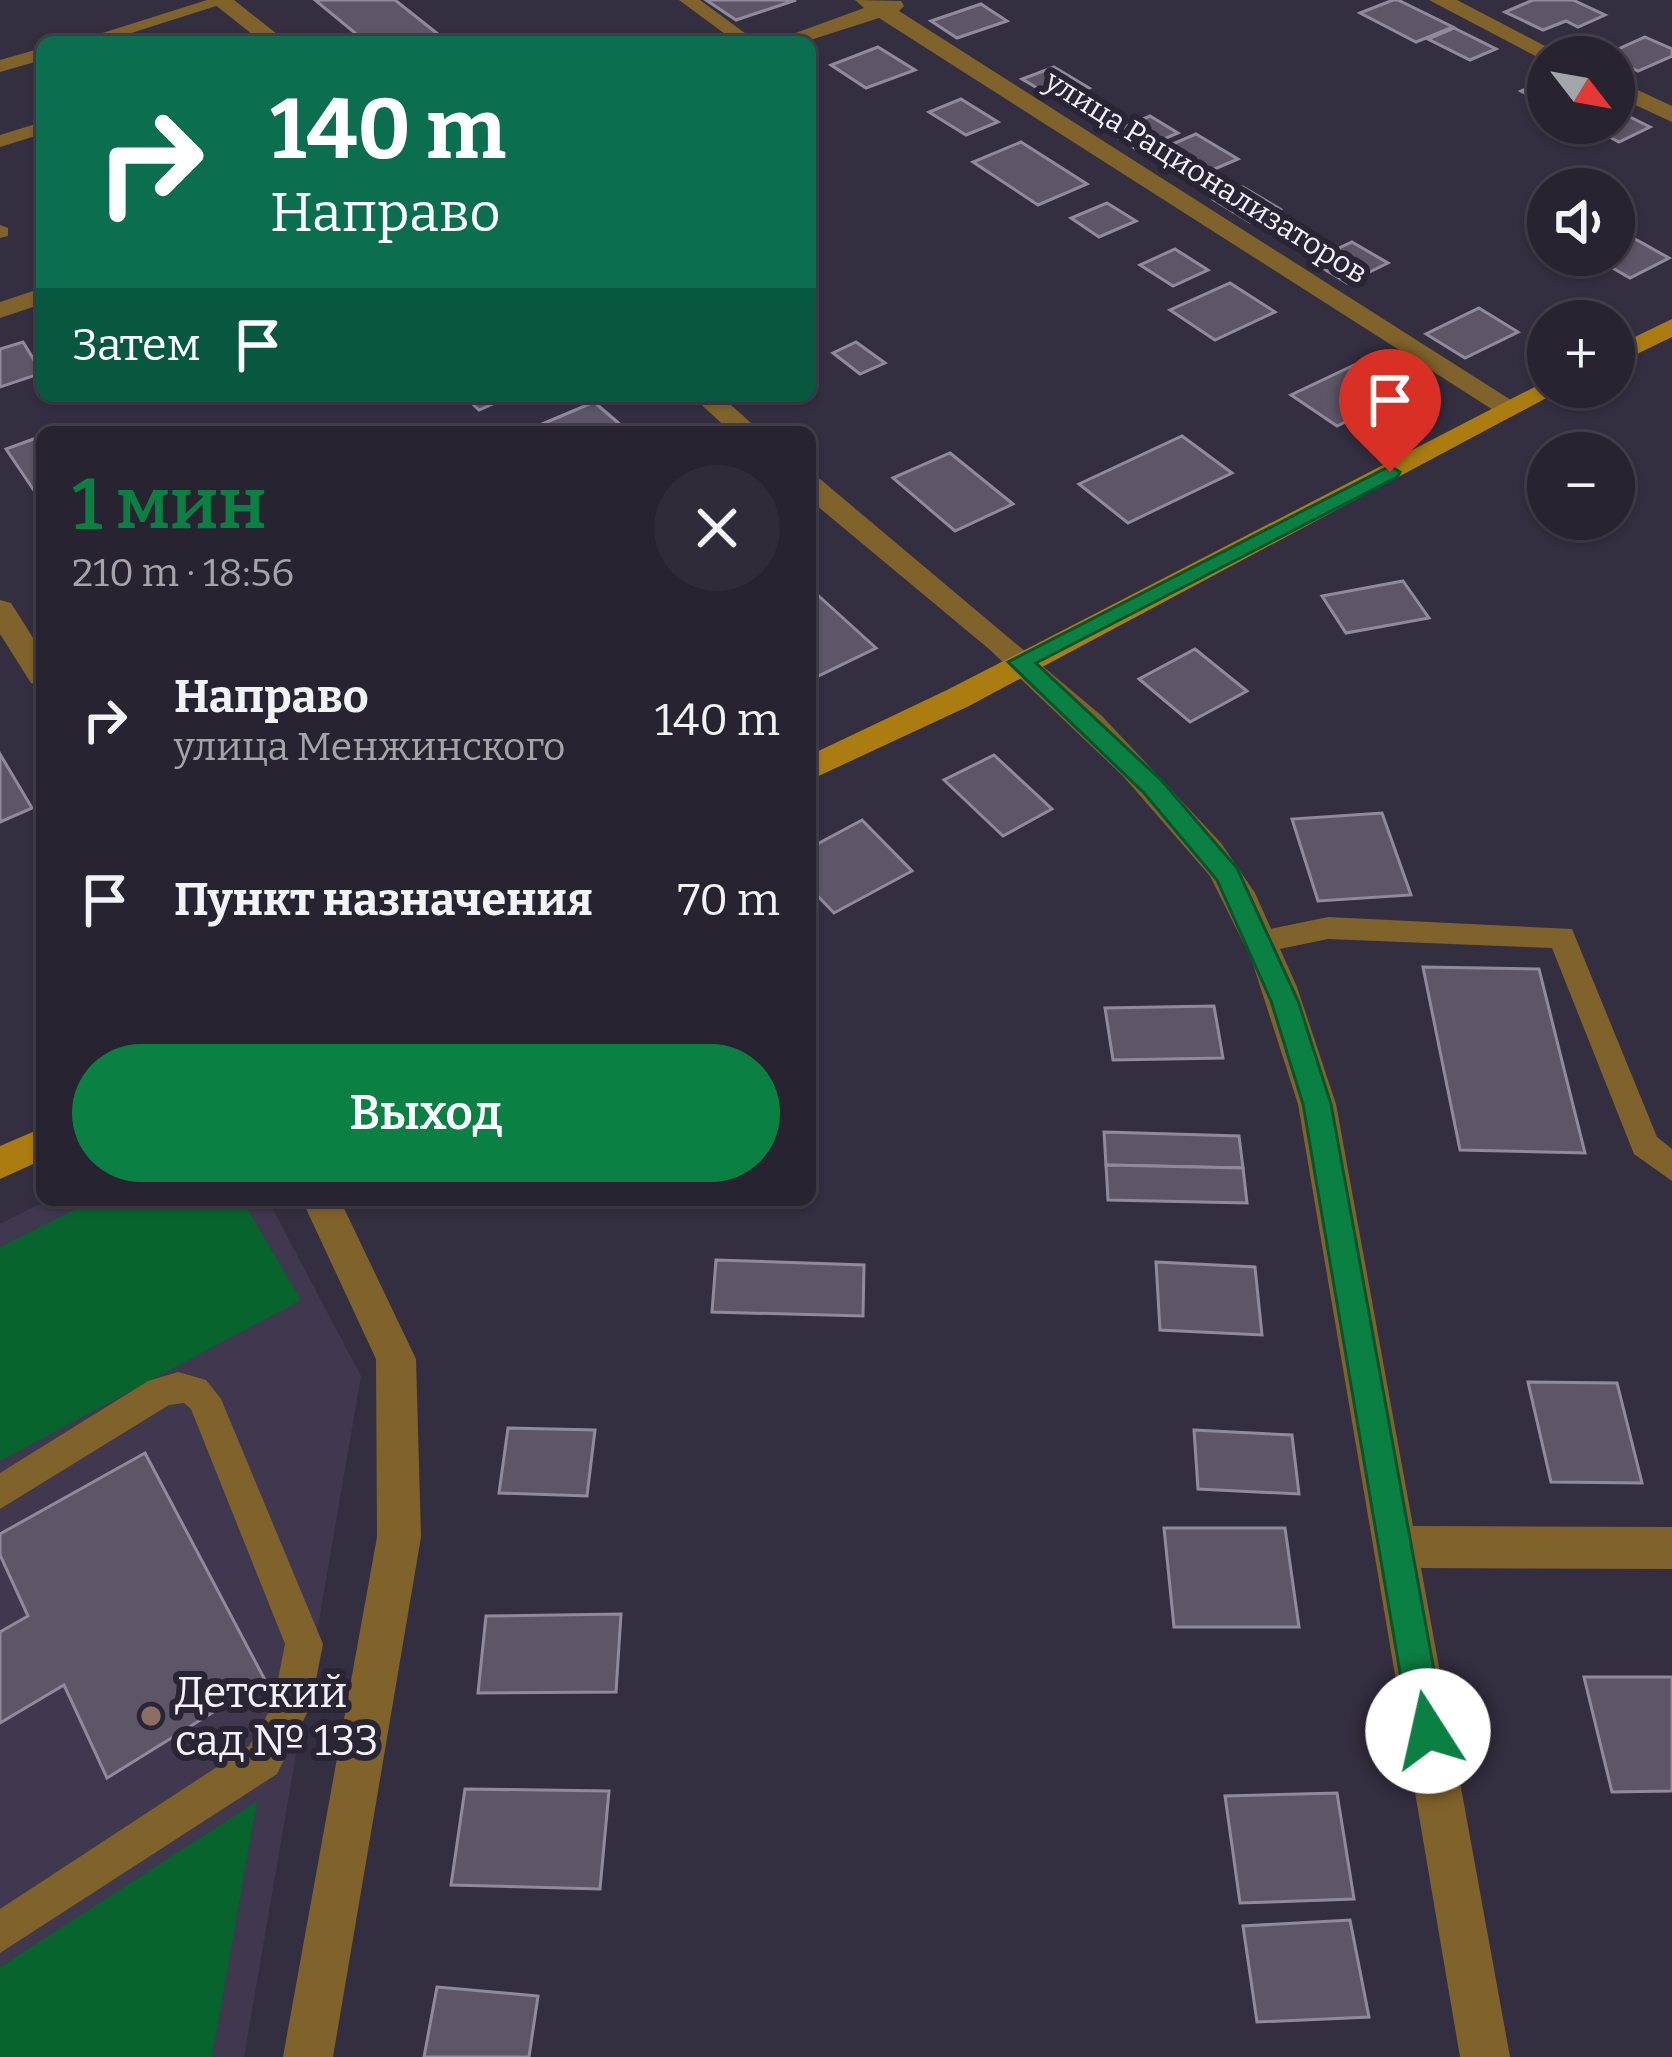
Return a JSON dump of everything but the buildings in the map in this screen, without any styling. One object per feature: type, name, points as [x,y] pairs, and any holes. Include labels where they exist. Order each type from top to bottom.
[{"type":"street","points":[[223,0],[268,36]]},
{"type":"street","points":[[797,36],[873,5],[912,0]]},
{"type":"street","points":[[1440,0],[1527,43]]},
{"type":"street","name":"улица Рационализаторов","points":[[873,5],[1511,409]]},
{"type":"street","points":[[1635,96],[1672,115]]},
{"type":"street","points":[[0,310],[36,298]]},
{"type":"street","points":[[1635,346],[1671,329]]},
{"type":"street","points":[[816,766],[958,698],[1527,401]]},
{"type":"street","points":[[711,402],[740,426]]},
{"type":"street","points":[[816,489],[1020,662],[1153,787],[1228,875],[1260,942],[1285,1001],[1317,1104],[1485,2057]]},
{"type":"street","points":[[0,610],[36,667]]},
{"type":"street","points":[[0,1163],[36,1146]]},
{"type":"street","points":[[308,2057],[399,1537],[396,1359],[324,1206]]},
{"type":"street","points":[[1395,1546],[1672,1548]]},
{"type":"lane","points":[[103,36],[223,0]]},
{"type":"lane","points":[[688,0],[739,36]]},
{"type":"lane","points":[[0,66],[36,56]]},
{"type":"lane","points":[[0,141],[36,130]]},
{"type":"lane","points":[[1260,942],[1328,928],[1562,937],[1645,1144],[1672,1168]]},
{"type":"lane","points":[[0,1492],[160,1392],[179,1386],[195,1389],[204,1399],[304,1644],[302,1679],[287,1725],[263,1760],[0,1933]]},
{"type":"shaded area","name":"Детский сад № 133","points":[[36,1206],[271,1206],[361,1376],[244,2057],[0,2057],[0,1224]]},
{"type":"green space","points":[[83,1206],[246,1206],[301,1300],[0,1461],[0,1247]]},
{"type":"green space","points":[[257,1801],[212,2057],[0,2057],[0,1967]]},
{"type":"place","name":"Детский сад № 133","points":[[151,1716]]},
{"type":"route","points":[[1390,472],[1020,662],[1153,787],[1228,875],[1285,1001],[1317,1104],[1428,1731]]}]
